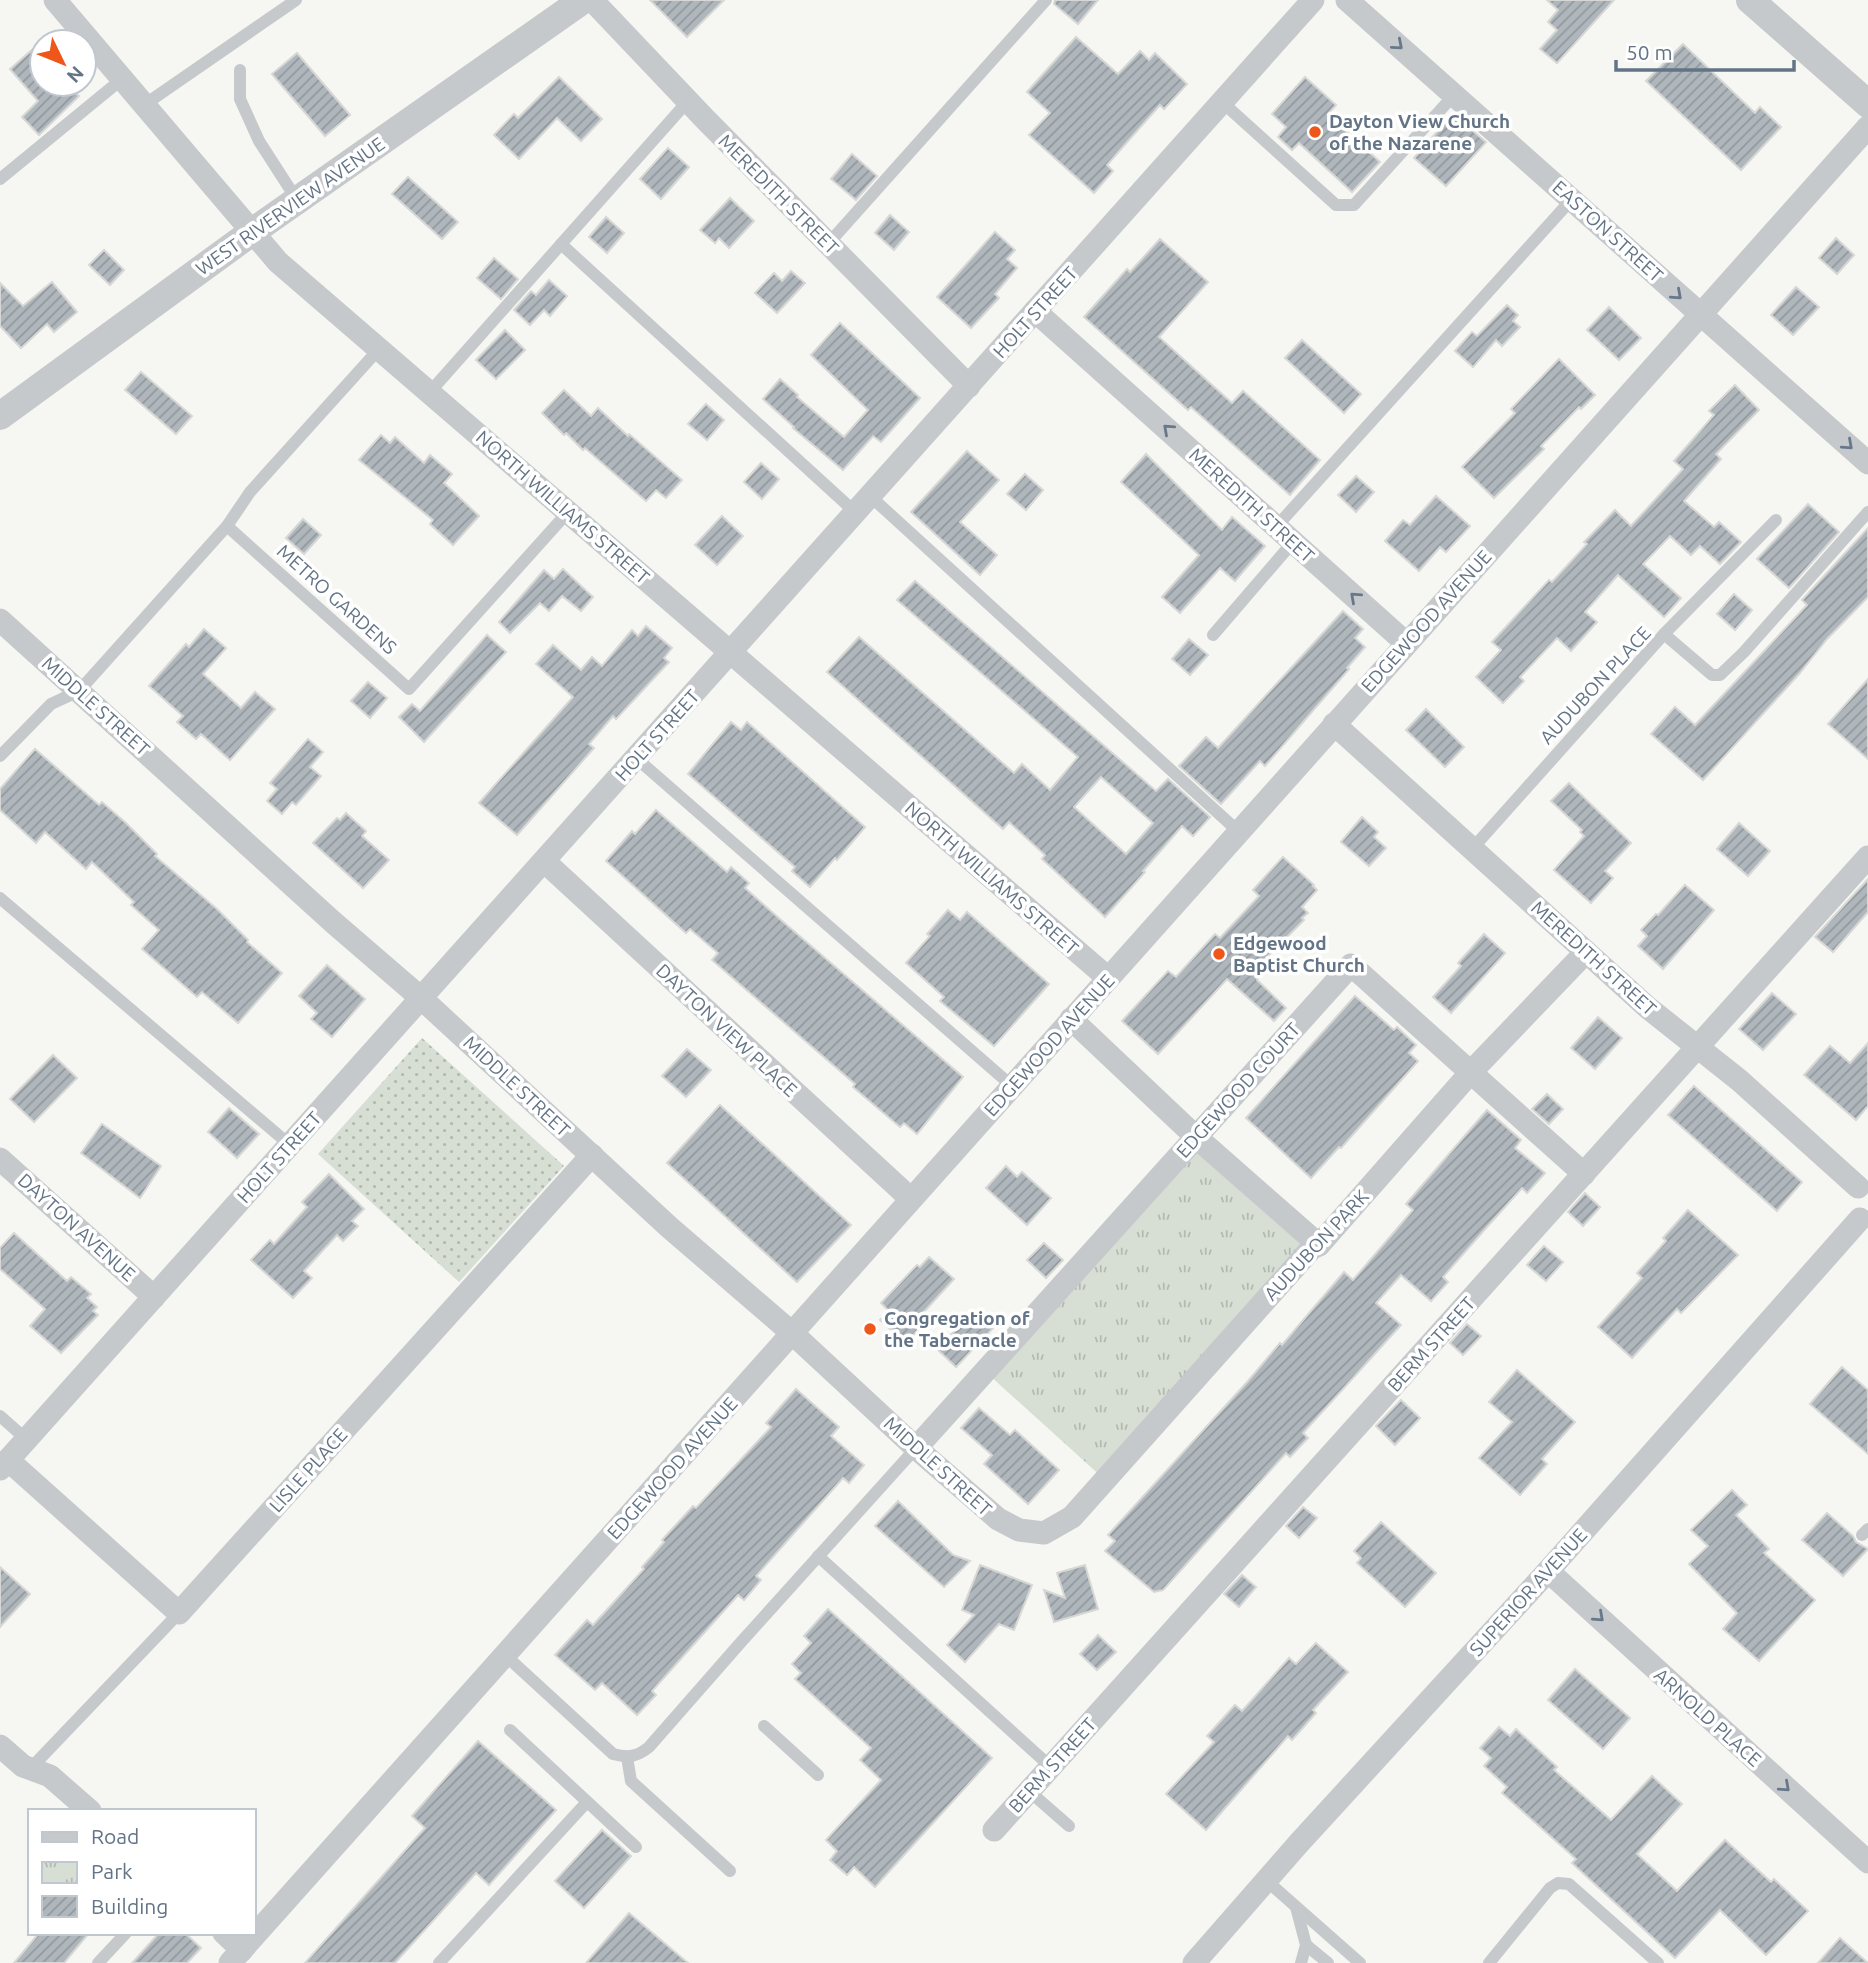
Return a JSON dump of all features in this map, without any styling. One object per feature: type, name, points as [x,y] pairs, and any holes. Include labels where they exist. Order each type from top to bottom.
[{"type":"street","name":"NORTH WILLIAMS STREET","points":[[55,0],[278,262],[1108,978]]},
{"type":"street","name":"WEST RIVERVIEW AVENUE","points":[[0,416],[253,232],[583,0]]},
{"type":"street","name":"MEREDITH STREET","points":[[592,0],[969,386]]},
{"type":"street","name":"HOLT STREET","points":[[4,1464],[1313,0]]},
{"type":"street","name":"EASTON STREET","points":[[1347,0],[1868,463]]},
{"type":"street","points":[[1750,0],[1868,104]]},
{"type":"street","name":"EDGEWOOD AVENUE","points":[[256,1934],[1868,127]]},
{"type":"street","name":"MEREDITH STREET","points":[[1035,311],[1406,643]]},
{"type":"street","name":"MIDDLE STREET","points":[[0,620],[334,923],[421,998],[669,1227],[792,1333],[916,1448],[998,1519],[1019,1530],[1044,1533]]},
{"type":"street","name":"MEREDITH STREET","points":[[1334,724],[1647,1007],[1863,1183]]},
{"type":"street","name":"BERM STREET","points":[[994,1830],[1868,858]]},
{"type":"street","name":"DAYTON VIEW PLACE","points":[[544,861],[911,1199]]},
{"type":"street","name":"AUDUBON PARK","points":[[1044,1533],[1072,1517],[1312,1248],[1319,1245],[1471,1072],[1586,952]]},
{"type":"street","name":"EDGEWOOD COURT","points":[[916,1448],[1351,965],[1584,1174]]},
{"type":"street","points":[[1071,1019],[1196,1137],[1319,1245]]},
{"type":"street","name":"LISLE PLACE","points":[[179,1614],[592,1155]]},
{"type":"street","name":"DAYTON AVENUE","points":[[0,1159],[154,1297]]},
{"type":"street","points":[[1863,1183],[1853,1198],[1854,1209],[1864,1222]]},
{"type":"street","name":"SUPERIOR AVENUE","points":[[1194,1963],[1299,1843],[1864,1222]]},
{"type":"street","points":[[4,1464],[179,1614]]},
{"type":"street","name":"ARNOLD PLACE","points":[[1548,1571],[1868,1862]]},
{"type":"street","points":[[0,1746],[23,1766],[50,1776],[88,1809]]},
{"type":"street","points":[[225,1935],[236,1956]]},
{"type":"street","name":"EDGEWOOD AVENUE","points":[[236,1956],[255,1935]]},
{"type":"lane","points":[[144,105],[296,0]]},
{"type":"lane","points":[[828,244],[1046,0]]},
{"type":"lane","points":[[240,70],[240,99],[259,141],[297,201]]},
{"type":"lane","points":[[0,178],[122,79]]},
{"type":"lane","points":[[1222,102],[1336,205],[1354,205],[1454,94]]},
{"type":"lane","points":[[429,393],[688,101]]},
{"type":"lane","points":[[1213,635],[1285,534],[1572,199]]},
{"type":"lane","points":[[561,244],[1239,832]]},
{"type":"lane","points":[[0,756],[51,704],[79,691],[227,526],[250,492],[379,349]]},
{"type":"lane","name":"METRO GARDENS","points":[[227,526],[408,689],[568,512]]},
{"type":"lane","name":"AUDUBON PLACE","points":[[1472,849],[1664,634],[1712,676],[1720,675],[1744,652],[1868,512]]},
{"type":"lane","points":[[1664,634],[1776,520]]},
{"type":"lane","points":[[636,758],[1012,1086]]},
{"type":"lane","points":[[0,898],[290,1145]]},
{"type":"lane","points":[[0,1416],[26,1440]]},
{"type":"lane","points":[[505,1655],[613,1754],[627,1757],[641,1754],[916,1448]]},
{"type":"lane","points":[[818,1556],[1051,1766]]},
{"type":"lane","points":[[31,1768],[179,1614]]},
{"type":"lane","points":[[764,1726],[818,1775]]},
{"type":"lane","points":[[509,1730],[636,1847]]},
{"type":"lane","points":[[627,1757],[631,1781],[730,1871]]},
{"type":"lane","points":[[1029,1791],[1069,1826]]},
{"type":"lane","points":[[439,1963],[587,1802]]},
{"type":"lane","points":[[1267,1881],[1360,1963]]},
{"type":"lane","points":[[1489,1963],[1550,1888],[1558,1884],[1569,1884],[1658,1963]]},
{"type":"lane","points":[[1296,1907],[1306,1945],[1301,1963]]},
{"type":"lane","points":[[98,1963],[124,1935]]},
{"type":"lane","points":[[1306,1945],[1328,1963]]},
{"type":"green space","points":[[422,1038],[564,1166],[459,1282],[318,1154]]},
{"type":"green space","points":[[1196,1143],[1312,1248],[1104,1479],[988,1374]]},
{"type":"building","points":[[650,0],[724,0],[687,37]]},
{"type":"building","points":[[1055,0],[1098,0],[1078,24],[1054,4]]},
{"type":"building","points":[[1547,0],[1614,0],[1557,63],[1540,49],[1557,30],[1548,22],[1558,10]]},
{"type":"building","points":[[1076,37],[1118,74],[1140,51],[1149,60],[1155,53],[1187,84],[1164,109],[1160,105],[1107,165],[1113,171],[1094,193],[1029,135],[1050,113],[1027,92]]},
{"type":"building","points":[[1683,44],[1755,113],[1760,107],[1781,127],[1741,170],[1646,81]]},
{"type":"building","points":[[28,53],[28,90],[10,69]]},
{"type":"building","points":[[297,53],[350,115],[325,136],[272,74]]},
{"type":"building","points":[[559,77],[602,119],[581,141],[557,118],[519,159],[494,135],[514,114],[518,118]]},
{"type":"building","name":"Dayton View Church of the Nazarene","points":[[1305,77],[1336,105],[1328,114],[1380,162],[1352,192],[1299,143],[1292,150],[1278,137],[1286,127],[1272,114]]},
{"type":"building","points":[[35,98],[77,98],[39,135],[22,117],[38,101]]},
{"type":"building","points":[[1453,114],[1486,142],[1446,186],[1414,158]]},
{"type":"building","points":[[668,148],[689,167],[661,199],[640,179]]},
{"type":"building","points":[[852,154],[877,176],[856,200],[831,179]]},
{"type":"building","points":[[408,177],[458,222],[442,239],[392,194]]},
{"type":"building","points":[[730,198],[754,221],[729,248],[719,238],[715,243],[700,230]]},
{"type":"building","points":[[890,215],[909,232],[894,250],[875,233]]},
{"type":"building","points":[[606,217],[624,233],[607,253],[589,237]]},
{"type":"building","points":[[995,232],[1015,250],[1007,259],[1017,268],[995,294],[999,298],[971,328],[937,297]]},
{"type":"building","points":[[1836,238],[1854,255],[1837,274],[1819,258]]},
{"type":"building","points":[[1160,239],[1208,282],[1159,337],[1232,403],[1243,391],[1320,460],[1290,495],[1191,407],[1188,410],[1084,317],[1127,269],[1130,272]]},
{"type":"building","points":[[104,250],[124,270],[110,285],[89,265]]},
{"type":"building","points":[[494,258],[518,279],[501,299],[477,278]]},
{"type":"building","points":[[791,271],[805,283],[777,313],[755,293],[774,273],[782,281]]},
{"type":"building","points":[[549,280],[567,296],[550,316],[544,310],[530,325],[514,310],[531,291],[536,295]]},
{"type":"building","points":[[52,282],[77,312],[54,332],[47,324],[21,348],[0,326],[0,283],[23,306]]},
{"type":"building","points":[[1796,287],[1819,307],[1793,335],[1771,315]]},
{"type":"building","points":[[1507,305],[1518,315],[1513,321],[1520,327],[1502,346],[1496,340],[1473,367],[1455,351],[1472,332],[1477,336]]},
{"type":"building","points":[[1609,307],[1641,338],[1619,360],[1587,330]]},
{"type":"building","points":[[840,323],[920,398],[881,442],[873,436],[843,470],[763,399],[780,379],[844,437],[868,410],[811,355]]},
{"type":"building","points":[[505,330],[525,350],[496,379],[476,360]]},
{"type":"building","points":[[1302,340],[1361,394],[1344,413],[1285,358]]},
{"type":"building","points":[[1559,359],[1595,395],[1581,409],[1579,407],[1541,446],[1544,449],[1494,498],[1462,467],[1515,413],[1511,409]]},
{"type":"building","points":[[141,372],[192,416],[176,434],[125,390]]},
{"type":"building","points":[[1735,385],[1759,410],[1716,454],[1721,459],[1684,501],[1714,527],[1719,522],[1741,542],[1720,564],[1700,546],[1691,555],[1670,536],[1643,564],[1681,598],[1664,617],[1618,575],[1585,612],[1597,622],[1571,651],[1557,638],[1520,677],[1524,681],[1503,703],[1476,677],[1501,650],[1492,642],[1549,580],[1552,582],[1587,544],[1584,542],[1615,510],[1631,526],[1683,469],[1674,461],[1714,415],[1709,411]]},
{"type":"building","points":[[564,390],[591,416],[598,408],[682,480],[666,498],[656,490],[646,501],[585,448],[583,450],[566,433],[564,435],[542,413]]},
{"type":"building","points":[[706,404],[724,420],[707,440],[688,424]]},
{"type":"building","points":[[381,435],[390,443],[395,437],[424,463],[430,455],[452,474],[444,483],[479,516],[453,545],[430,524],[433,520],[359,460]]},
{"type":"building","points":[[967,451],[999,480],[960,522],[997,555],[980,575],[911,512]]},
{"type":"building","points":[[1146,454],[1222,530],[1232,517],[1265,546],[1235,581],[1220,568],[1180,613],[1162,597],[1199,555],[1121,482]]},
{"type":"building","points":[[761,463],[779,479],[762,499],[744,482]]},
{"type":"building","points":[[1025,474],[1043,490],[1026,510],[1007,494]]},
{"type":"building","points":[[1356,476],[1374,492],[1356,512],[1338,495]]},
{"type":"building","points":[[1436,496],[1470,526],[1446,552],[1440,547],[1419,571],[1385,541],[1403,520],[1410,525]]},
{"type":"building","points":[[1808,504],[1839,532],[1789,588],[1757,559]]},
{"type":"building","points":[[722,516],[743,536],[717,565],[695,545]]},
{"type":"building","points":[[303,519],[321,535],[304,554],[286,538]]},
{"type":"building","points":[[1868,528],[1868,597],[1827,639],[1703,780],[1651,734],[1675,707],[1695,725],[1807,605],[1802,600]]},
{"type":"building","points":[[563,569],[593,597],[581,611],[562,596],[549,611],[540,603],[510,633],[499,622],[544,570],[554,579]]},
{"type":"building","points":[[915,581],[1156,791],[1168,779],[1210,817],[1193,836],[1182,826],[1105,917],[1042,859],[1045,855],[1009,822],[1003,829],[827,672],[859,637],[1014,773],[1022,764],[1050,790],[1078,757],[897,600]],"holes":[[[1101,777],[1153,823],[1126,854],[1074,807]]]},
{"type":"building","points":[[1734,594],[1752,610],[1735,630],[1717,614]]},
{"type":"building","points":[[1343,611],[1363,629],[1355,638],[1365,647],[1265,766],[1260,761],[1221,804],[1179,766],[1206,737],[1218,748]]},
{"type":"building","points":[[646,626],[672,648],[664,658],[669,662],[616,719],[613,716],[589,744],[594,748],[517,835],[479,803],[573,697],[536,664],[553,645],[581,670],[592,657],[602,666],[632,630],[638,636]]},
{"type":"building","points":[[204,629],[226,648],[203,674],[241,708],[255,692],[275,709],[230,760],[201,734],[196,739],[177,722],[183,716],[149,686],[186,644],[189,647]]},
{"type":"building","points":[[487,635],[506,652],[424,742],[399,717],[412,704],[420,711]]},
{"type":"building","points":[[1189,639],[1208,655],[1190,675],[1172,659]]},
{"type":"building","points":[[1868,679],[1868,759],[1828,724]]},
{"type":"building","points":[[368,682],[387,698],[370,718],[351,701]]},
{"type":"building","points":[[1426,709],[1464,747],[1445,767],[1406,730]]},
{"type":"building","points":[[731,722],[741,730],[747,722],[865,827],[810,887],[792,871],[795,867],[688,774]]},
{"type":"building","points":[[308,739],[323,752],[310,767],[321,776],[296,805],[292,802],[282,814],[267,801],[277,789],[270,783]]},
{"type":"building","points":[[35,749],[99,805],[102,802],[126,823],[157,854],[155,856],[217,909],[247,942],[282,973],[238,1023],[202,992],[197,997],[142,949],[159,930],[131,905],[134,902],[92,862],[86,869],[45,832],[36,843],[0,810],[0,789]]},
{"type":"building","points":[[1569,783],[1631,843],[1605,871],[1613,878],[1591,903],[1554,870],[1584,836],[1580,832],[1582,830],[1551,801]]},
{"type":"building","points":[[656,810],[727,872],[731,867],[749,883],[745,888],[963,1077],[917,1134],[904,1123],[900,1127],[853,1087],[855,1084],[712,960],[718,953],[690,929],[686,933],[606,861],[632,831],[635,834]]},
{"type":"building","points":[[346,813],[366,831],[362,836],[389,860],[363,888],[313,843],[337,818],[340,820]]},
{"type":"building","points":[[1362,817],[1378,832],[1374,837],[1386,848],[1369,866],[1341,842]]},
{"type":"building","points":[[1739,823],[1770,851],[1748,876],[1717,849]]},
{"type":"building","points":[[1283,857],[1317,890],[1302,907],[1308,913],[1302,918],[1304,920],[1255,969],[1261,975],[1257,980],[1286,1008],[1274,1021],[1227,979],[1158,1054],[1122,1021],[1168,971],[1176,977],[1215,934],[1220,938],[1259,896],[1253,890]]},
{"type":"building","points":[[1868,879],[1868,912],[1833,952],[1815,937]]},
{"type":"building","points":[[1685,885],[1714,910],[1663,969],[1638,946],[1647,936],[1641,930]]},
{"type":"building","points":[[948,910],[960,920],[967,912],[1049,984],[994,1046],[940,1001],[944,997],[906,963]]},
{"type":"building","points":[[1484,934],[1505,953],[1451,1013],[1433,997],[1461,966],[1458,963]]},
{"type":"building","points":[[327,965],[365,999],[332,1037],[311,1019],[317,1013],[299,996]]},
{"type":"building","points":[[1772,993],[1796,1014],[1763,1050],[1739,1029]]},
{"type":"building","points":[[1355,996],[1394,1030],[1397,1027],[1416,1045],[1409,1053],[1418,1061],[1311,1178],[1246,1118]]},
{"type":"building","points":[[1598,1017],[1622,1038],[1595,1069],[1571,1048]]},
{"type":"building","points":[[1868,1043],[1868,1106],[1856,1120],[1804,1075],[1830,1046],[1850,1063]]},
{"type":"building","points":[[687,1049],[711,1070],[686,1097],[662,1076]]},
{"type":"building","points":[[53,1055],[77,1078],[34,1122],[10,1099]]},
{"type":"building","points":[[1694,1086],[1802,1182],[1777,1211],[1668,1115]]},
{"type":"building","points":[[1547,1094],[1563,1109],[1549,1124],[1532,1109]]},
{"type":"building","points":[[720,1105],[851,1225],[797,1282],[667,1163]]},
{"type":"building","points":[[229,1108],[259,1134],[237,1158],[208,1132]]},
{"type":"building","points":[[1487,1110],[1521,1140],[1515,1148],[1545,1173],[1527,1193],[1522,1188],[1486,1228],[1443,1277],[1448,1282],[1431,1301],[1401,1275],[1376,1303],[1401,1325],[1303,1433],[1308,1438],[1290,1457],[1286,1453],[1163,1590],[1154,1592],[1105,1551],[1115,1541],[1108,1535],[1280,1343],[1282,1345],[1344,1272],[1353,1280],[1413,1210],[1406,1204]]},
{"type":"building","points":[[102,1124],[161,1166],[140,1198],[81,1153]]},
{"type":"building","points":[[1006,1166],[1017,1177],[1022,1172],[1051,1198],[1027,1225],[986,1188]]},
{"type":"building","points":[[329,1174],[364,1209],[352,1221],[358,1226],[343,1241],[337,1235],[304,1271],[312,1278],[293,1298],[251,1260],[270,1240],[274,1244],[307,1207],[302,1202]]},
{"type":"building","points":[[1585,1193],[1600,1207],[1583,1226],[1568,1212]]},
{"type":"building","points":[[1688,1210],[1738,1255],[1681,1313],[1677,1309],[1632,1358],[1598,1327],[1642,1278],[1637,1273],[1666,1241],[1663,1238]]},
{"type":"building","points":[[14,1233],[67,1281],[71,1277],[91,1294],[87,1298],[97,1307],[93,1311],[98,1315],[61,1353],[30,1326],[45,1309],[0,1269],[0,1248]]},
{"type":"building","points":[[1044,1243],[1063,1260],[1046,1278],[1027,1260]]},
{"type":"building","points":[[1544,1246],[1563,1262],[1546,1281],[1527,1265]]},
{"type":"building","points":[[929,1257],[954,1279],[922,1314],[928,1319],[906,1343],[880,1320],[889,1311],[881,1303],[917,1265],[920,1267]]},
{"type":"building","points":[[975,1310],[993,1328],[956,1367],[937,1349]]},
{"type":"building","points":[[1467,1324],[1481,1336],[1463,1355],[1450,1343]]},
{"type":"building","points":[[1842,1367],[1868,1390],[1868,1454],[1810,1404]]},
{"type":"building","points":[[1517,1370],[1575,1422],[1542,1459],[1547,1464],[1520,1495],[1479,1458],[1512,1422],[1489,1402]]},
{"type":"building","points":[[796,1389],[839,1427],[831,1436],[864,1465],[849,1483],[843,1478],[756,1576],[761,1580],[744,1600],[738,1595],[652,1691],[656,1695],[637,1715],[602,1683],[595,1690],[555,1655],[587,1620],[593,1625],[644,1569],[642,1567],[664,1542],[662,1540],[693,1506],[696,1508],[771,1427],[766,1423]]},
{"type":"building","points":[[1401,1400],[1420,1418],[1395,1445],[1376,1426]]},
{"type":"building","points":[[979,1408],[1010,1435],[1015,1430],[1059,1470],[1028,1504],[984,1464],[992,1455],[961,1428]]},
{"type":"building","points":[[1732,1490],[1747,1505],[1736,1515],[1769,1549],[1764,1553],[1815,1600],[1759,1661],[1723,1629],[1737,1613],[1689,1564],[1708,1546],[1691,1530]]},
{"type":"building","points":[[898,1501],[953,1555],[970,1561],[944,1587],[875,1526]]},
{"type":"building","points":[[1303,1507],[1317,1518],[1299,1538],[1286,1526]]},
{"type":"building","points":[[1827,1513],[1853,1536],[1856,1542],[1868,1549],[1843,1576],[1802,1540]]},
{"type":"building","points":[[1381,1522],[1436,1573],[1405,1607],[1357,1563],[1361,1558],[1354,1551]]},
{"type":"building","points":[[980,1565],[1032,1585],[1014,1630],[999,1624],[965,1662],[947,1645],[974,1615],[962,1610]]},
{"type":"building","points":[[1085,1565],[1098,1609],[1054,1622],[1044,1590],[1065,1598],[1057,1573]]},
{"type":"building","points":[[0,1567],[30,1594],[0,1627]]},
{"type":"building","points":[[1242,1575],[1256,1587],[1239,1607],[1224,1594]]},
{"type":"building","points":[[828,1609],[992,1758],[875,1887],[854,1867],[847,1875],[830,1860],[837,1851],[826,1840],[881,1780],[860,1760],[871,1748],[795,1679],[801,1673],[792,1664],[811,1643],[804,1636]]},
{"type":"building","points":[[1098,1635],[1116,1652],[1097,1670],[1080,1654]]},
{"type":"building","points":[[1316,1643],[1348,1672],[1313,1710],[1316,1713],[1292,1740],[1288,1736],[1206,1830],[1166,1794],[1214,1742],[1207,1736],[1235,1705],[1242,1711],[1289,1658],[1296,1664]]},
{"type":"building","points":[[1575,1669],[1630,1718],[1603,1749],[1548,1700]]},
{"type":"building","points":[[1499,1727],[1510,1736],[1516,1729],[1557,1767],[1554,1770],[1611,1820],[1652,1776],[1682,1804],[1637,1854],[1677,1891],[1725,1840],[1771,1882],[1774,1879],[1808,1911],[1766,1955],[1720,1910],[1675,1958],[1572,1863],[1576,1859],[1502,1793],[1507,1787],[1484,1766],[1491,1758],[1480,1748]]},
{"type":"building","points":[[478,1741],[556,1810],[489,1885],[476,1873],[395,1963],[305,1963],[425,1828],[412,1816]]},
{"type":"building","points":[[602,1830],[631,1856],[584,1908],[555,1881]]},
{"type":"building","points":[[629,1913],[688,1963],[586,1963]]},
{"type":"building","points":[[37,1935],[87,1935],[64,1963],[14,1963]]},
{"type":"building","points":[[157,1935],[187,1935],[201,1948],[187,1963],[132,1963]]},
{"type":"building","points":[[1840,1938],[1868,1963],[1818,1963]]},
{"type":"place","name":"Dayton View Church of the Nazarene","points":[[1315,132]]},
{"type":"place","name":"Edgewood Baptist Church","points":[[1219,954]]},
{"type":"place","name":"Congregation of the Tabernacle","points":[[870,1329]]}]
